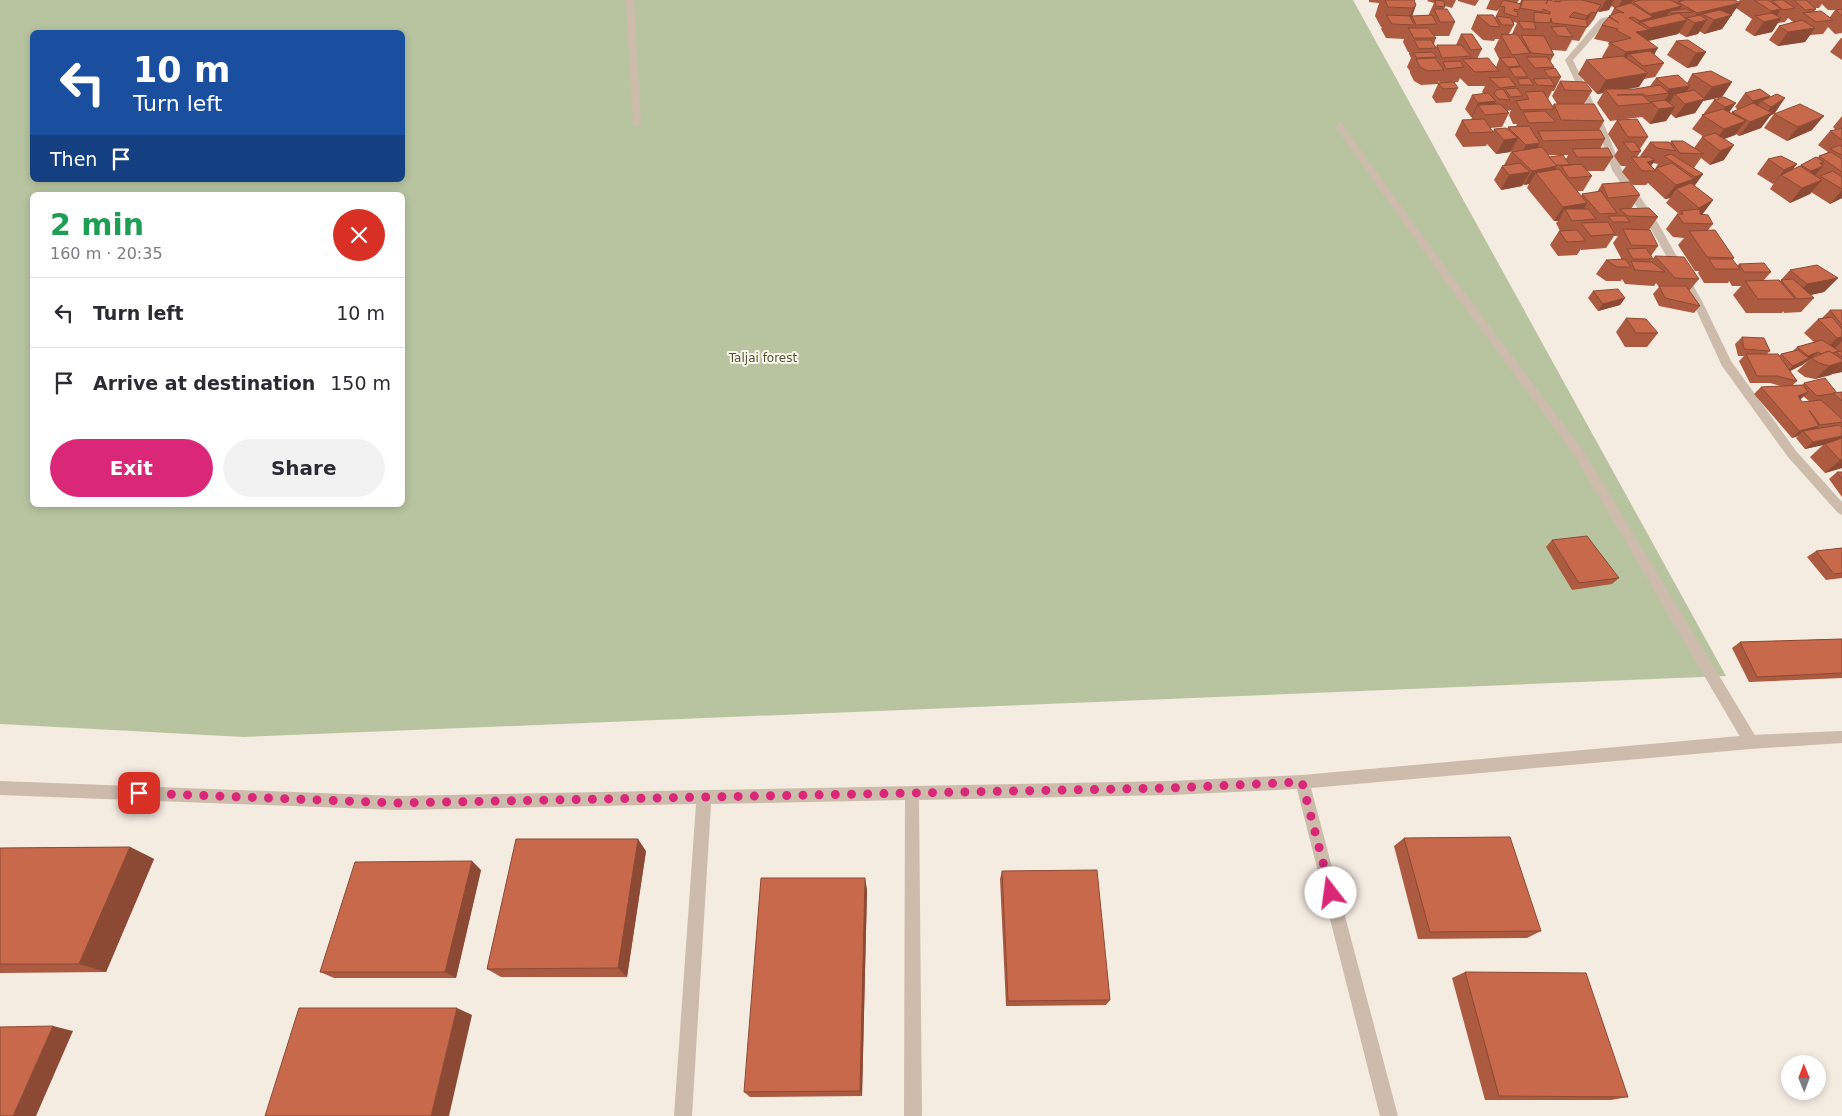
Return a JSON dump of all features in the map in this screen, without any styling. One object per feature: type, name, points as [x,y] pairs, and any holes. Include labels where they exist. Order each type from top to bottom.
[{"type":"street","points":[[630,0],[637,124]]},
{"type":"street","points":[[1630,12],[1603,21],[1569,60],[1602,128],[1617,170],[1653,223],[1698,302],[1726,363],[1792,454],[1842,510]]},
{"type":"street","points":[[1339,126],[1440,268],[1579,454],[1750,742]]},
{"type":"street","points":[[0,788],[398,803],[1171,788],[1302,782],[1750,742],[1842,737]]},
{"type":"street","points":[[1302,782],[1390,1116]]},
{"type":"street","points":[[912,794],[913,1116]]},
{"type":"street","points":[[683,1116],[704,798]]},
{"type":"green space","name":"Taljai forest","points":[[0,0],[1353,0],[1726,676],[244,737],[0,724]]},
{"type":"building","points":[[1385,0],[1414,0],[1416,5],[1413,8],[1388,7]]},
{"type":"building","points":[[1435,0],[1444,1],[1445,7],[1436,6]]},
{"type":"building","points":[[1503,0],[1521,4],[1519,10],[1514,9],[1514,11],[1518,12],[1517,17],[1504,13],[1505,7],[1500,6]]},
{"type":"building","points":[[1523,0],[1560,2],[1562,0],[1582,0],[1601,5],[1596,13],[1592,12],[1587,16],[1574,12],[1569,17],[1587,20],[1587,27],[1552,23],[1551,18],[1550,23],[1534,22],[1534,12],[1550,14],[1550,12],[1543,9],[1542,12],[1520,8]]},
{"type":"building","points":[[1641,0],[1671,0],[1682,6],[1650,14],[1633,2]]},
{"type":"building","points":[[1685,0],[1735,0],[1740,3],[1697,13],[1678,2]]},
{"type":"building","points":[[1754,0],[1768,0],[1781,9],[1771,11]]},
{"type":"building","points":[[1783,0],[1795,8],[1783,10],[1772,1]]},
{"type":"building","points":[[1794,0],[1806,0],[1816,9],[1805,10]]},
{"type":"building","points":[[1631,3],[1653,17],[1640,21],[1633,17],[1629,18],[1649,30],[1636,32],[1658,48],[1626,52],[1610,43],[1631,38],[1616,30],[1618,29],[1602,25],[1609,17],[1619,23],[1609,16],[1620,12],[1624,13],[1614,8]]},
{"type":"building","points":[[1434,9],[1447,9],[1455,22],[1440,22]]},
{"type":"building","points":[[1686,9],[1693,12],[1670,13],[1670,11]]},
{"type":"building","points":[[1842,9],[1842,16],[1836,10]]},
{"type":"building","points":[[1720,10],[1732,15],[1714,20],[1702,14]]},
{"type":"building","points":[[1821,11],[1833,20],[1816,22],[1803,13]]},
{"type":"building","points":[[1679,13],[1687,20],[1650,28],[1641,22]]},
{"type":"building","points":[[1772,13],[1781,18],[1764,22],[1755,16]]},
{"type":"building","points":[[1386,15],[1410,16],[1414,25],[1392,24]]},
{"type":"building","points":[[1432,15],[1437,24],[1416,25],[1412,16]]},
{"type":"building","points":[[1477,15],[1493,15],[1500,27],[1490,26]]},
{"type":"building","points":[[1700,15],[1707,20],[1695,23],[1686,18]]},
{"type":"building","points":[[1496,16],[1511,18],[1514,25],[1502,25]]},
{"type":"building","points":[[1802,20],[1815,28],[1788,32],[1779,26]]},
{"type":"building","points":[[1518,21],[1534,22],[1536,29],[1523,29]]},
{"type":"building","points":[[1565,26],[1573,37],[1558,36],[1551,27]]},
{"type":"building","points":[[1408,28],[1428,28],[1436,38],[1414,38]]},
{"type":"building","points":[[1461,34],[1472,34],[1482,49],[1471,50]]},
{"type":"building","points":[[1517,34],[1530,53],[1512,55],[1501,35]]},
{"type":"building","points":[[1521,35],[1544,36],[1554,55],[1531,53]]},
{"type":"building","points":[[1414,40],[1431,40],[1436,48],[1419,49]]},
{"type":"building","points":[[1688,40],[1706,52],[1696,53],[1676,41]]},
{"type":"building","points":[[1437,45],[1461,45],[1471,56],[1442,58]]},
{"type":"building","points":[[1650,51],[1664,63],[1643,66],[1629,54]]},
{"type":"building","points":[[1432,52],[1437,57],[1417,58],[1413,53]]},
{"type":"building","points":[[1623,56],[1648,73],[1606,80],[1586,60]]},
{"type":"building","points":[[1515,57],[1520,66],[1508,67],[1500,58]]},
{"type":"building","points":[[1526,57],[1547,57],[1554,67],[1535,68]]},
{"type":"building","points":[[1435,58],[1444,70],[1428,71],[1420,67],[1416,59]]},
{"type":"building","points":[[1488,58],[1499,71],[1475,72],[1462,59]]},
{"type":"building","points":[[1460,61],[1464,67],[1446,69],[1443,62]]},
{"type":"building","points":[[1521,67],[1528,77],[1515,77],[1509,68]]},
{"type":"building","points":[[1555,68],[1561,77],[1549,77],[1544,70]]},
{"type":"building","points":[[1711,71],[1732,82],[1712,87],[1692,74]]},
{"type":"building","points":[[1678,75],[1690,86],[1669,89],[1656,78]]},
{"type":"building","points":[[1509,77],[1516,86],[1500,88],[1489,78]]},
{"type":"building","points":[[1529,78],[1534,85],[1520,85],[1517,79]]},
{"type":"building","points":[[1550,78],[1555,86],[1537,85],[1533,79]]},
{"type":"building","points":[[1560,81],[1585,82],[1592,91],[1565,90]]},
{"type":"building","points":[[1454,82],[1458,88],[1443,89],[1438,83]]},
{"type":"building","points":[[1660,85],[1669,93],[1646,96],[1643,94],[1617,95],[1642,95],[1651,103],[1618,106],[1605,89],[1635,89]]},
{"type":"building","points":[[1517,88],[1523,96],[1511,97],[1505,89]]},
{"type":"building","points":[[1503,89],[1510,100],[1499,99],[1494,94],[1496,90]]},
{"type":"building","points":[[1760,89],[1770,96],[1753,101],[1745,93]]},
{"type":"building","points":[[1694,90],[1705,99],[1685,104],[1675,94]]},
{"type":"building","points":[[1543,91],[1554,109],[1521,110],[1516,101],[1529,99],[1525,92]]},
{"type":"building","points":[[1488,93],[1496,101],[1478,103],[1472,95]]},
{"type":"building","points":[[1777,94],[1785,98],[1771,107],[1761,101]]},
{"type":"building","points":[[1724,97],[1736,103],[1725,107],[1714,100]]},
{"type":"building","points":[[1665,100],[1675,107],[1659,109],[1651,102]]},
{"type":"building","points":[[1753,103],[1772,113],[1750,122],[1732,112]]},
{"type":"building","points":[[1500,104],[1509,113],[1485,115],[1478,105]]},
{"type":"building","points":[[1554,104],[1594,104],[1604,121],[1561,120]]},
{"type":"building","points":[[1800,104],[1824,116],[1798,127],[1774,114]]},
{"type":"building","points":[[1723,109],[1746,121],[1724,129],[1702,115]]},
{"type":"building","points":[[1545,111],[1556,122],[1529,123],[1523,112]]},
{"type":"building","points":[[1484,119],[1493,132],[1470,133],[1462,120]]},
{"type":"building","points":[[1637,119],[1648,137],[1628,137],[1617,120]]},
{"type":"building","points":[[1529,126],[1540,143],[1526,145],[1508,127]]},
{"type":"building","points":[[1506,128],[1518,138],[1504,140],[1494,129]]},
{"type":"building","points":[[1842,128],[1842,140],[1830,131]]},
{"type":"building","points":[[1600,130],[1605,139],[1543,141],[1538,131]]},
{"type":"building","points":[[1715,133],[1734,145],[1720,151],[1702,137]]},
{"type":"building","points":[[1671,141],[1683,141],[1704,154],[1680,153]]},
{"type":"building","points":[[1623,142],[1634,142],[1641,151],[1631,152]]},
{"type":"building","points":[[1650,142],[1669,142],[1676,151],[1657,148]]},
{"type":"building","points":[[1840,145],[1842,147],[1842,155],[1830,149]]},
{"type":"building","points":[[1542,147],[1557,166],[1532,171],[1512,152]]},
{"type":"building","points":[[1608,148],[1613,157],[1577,157],[1572,149]]},
{"type":"building","points":[[1831,152],[1842,159],[1842,172],[1819,156]]},
{"type":"building","points":[[1671,154],[1703,174],[1695,177],[1664,156]]},
{"type":"building","points":[[1563,155],[1570,165],[1556,165],[1549,157]]},
{"type":"building","points":[[1781,156],[1797,164],[1784,170],[1768,159]]},
{"type":"building","points":[[1631,157],[1650,157],[1655,160],[1647,162],[1656,171],[1642,171]]},
{"type":"building","points":[[1816,157],[1824,162],[1820,163],[1823,166],[1811,171],[1801,165]]},
{"type":"building","points":[[1520,163],[1530,172],[1509,175],[1502,166]]},
{"type":"building","points":[[1672,163],[1694,179],[1676,185],[1656,168]]},
{"type":"building","points":[[1581,164],[1592,176],[1569,178],[1561,166]]},
{"type":"building","points":[[1800,166],[1822,180],[1802,188],[1781,175]]},
{"type":"building","points":[[1559,169],[1587,203],[1563,207],[1536,173]]},
{"type":"building","points":[[1833,171],[1842,177],[1842,189],[1820,176]]},
{"type":"building","points":[[1630,182],[1640,195],[1608,198],[1602,184]]},
{"type":"building","points":[[1691,183],[1713,200],[1699,208],[1676,189]]},
{"type":"building","points":[[1601,191],[1617,213],[1600,214],[1582,194]]},
{"type":"building","points":[[1649,208],[1658,217],[1628,216],[1619,209]]},
{"type":"building","points":[[1565,209],[1588,209],[1596,219],[1572,221]]},
{"type":"building","points":[[1700,209],[1700,214],[1708,215],[1713,224],[1683,223],[1677,214],[1683,214],[1681,211]]},
{"type":"building","points":[[1608,216],[1625,216],[1630,222],[1613,222]]},
{"type":"building","points":[[1608,222],[1615,234],[1591,236],[1581,223]]},
{"type":"building","points":[[1623,229],[1650,230],[1658,246],[1631,245]]},
{"type":"building","points":[[1577,230],[1586,241],[1567,242],[1559,231]]},
{"type":"building","points":[[1715,230],[1734,258],[1707,257],[1689,231]]},
{"type":"building","points":[[1646,248],[1653,259],[1633,259],[1627,249]]},
{"type":"building","points":[[1655,256],[1684,257],[1699,279],[1675,278]]},
{"type":"building","points":[[1625,259],[1631,267],[1617,267],[1606,260]]},
{"type":"building","points":[[1709,259],[1732,259],[1740,269],[1715,269]]},
{"type":"building","points":[[1631,261],[1652,262],[1665,272],[1635,270]]},
{"type":"building","points":[[1764,263],[1771,272],[1744,272],[1739,264]]},
{"type":"building","points":[[1817,265],[1838,278],[1807,284],[1790,270]]},
{"type":"building","points":[[1793,279],[1814,298],[1797,299],[1781,280]]},
{"type":"building","points":[[1779,280],[1795,299],[1758,299],[1745,281]]},
{"type":"building","points":[[1659,286],[1686,286],[1700,306],[1665,298]]},
{"type":"building","points":[[1618,289],[1625,298],[1603,304],[1593,291]]},
{"type":"building","points":[[1830,310],[1842,310],[1842,325]]},
{"type":"building","points":[[1832,317],[1842,329],[1842,337],[1837,338],[1818,319]]},
{"type":"building","points":[[1626,318],[1646,319],[1658,333],[1636,333]]},
{"type":"building","points":[[1742,337],[1764,338],[1770,351],[1744,349]]},
{"type":"building","points":[[1822,340],[1839,351],[1832,353],[1829,351],[1821,354],[1818,352],[1808,356],[1797,347]]},
{"type":"building","points":[[1798,350],[1809,358],[1793,366],[1781,354]]},
{"type":"building","points":[[1829,351],[1842,359],[1842,362],[1829,366],[1811,358]]},
{"type":"building","points":[[1842,351],[1842,357],[1836,352]]},
{"type":"building","points":[[1746,354],[1778,354],[1797,381],[1777,376],[1757,376]]},
{"type":"building","points":[[1825,378],[1837,393],[1817,396],[1804,383]]},
{"type":"building","points":[[1803,385],[1808,392],[1798,396],[1802,402],[1821,400],[1842,419],[1842,422],[1820,425],[1809,410],[1819,426],[1799,431],[1761,387]]},
{"type":"building","points":[[1842,392],[1842,401],[1833,393]]},
{"type":"building","points":[[1839,425],[1842,427],[1842,436],[1813,442],[1803,431]]},
{"type":"building","points":[[1842,438],[1842,459],[1840,460],[1825,444]]},
{"type":"building","points":[[1837,472],[1842,472],[1842,479]]},
{"type":"building","points":[[1587,536],[1619,578],[1579,583],[1552,540]]},
{"type":"building","points":[[1842,548],[1842,573],[1834,574],[1816,551]]},
{"type":"building","points":[[1842,639],[1842,673],[1757,677],[1740,642]]},
{"type":"building","points":[[1510,837],[1541,931],[1430,932],[1404,838]]},
{"type":"building","points":[[516,839],[638,839],[618,968],[487,969]]},
{"type":"building","points":[[130,847],[79,964],[0,964],[0,848]]},
{"type":"building","points":[[472,861],[445,972],[320,972],[355,862]]},
{"type":"building","points":[[1097,870],[1110,1000],[1008,1001],[1002,871]]},
{"type":"building","points":[[761,878],[865,878],[860,1091],[744,1092]]},
{"type":"building","points":[[1465,972],[1586,973],[1628,1097],[1499,1096]]},
{"type":"building","points":[[299,1008],[457,1008],[431,1116],[265,1116]]},
{"type":"building","points":[[53,1026],[13,1116],[0,1116],[0,1027]]},
{"type":"route","points":[[139,793],[398,803],[1171,788],[1302,782],[1331,893]]}]
